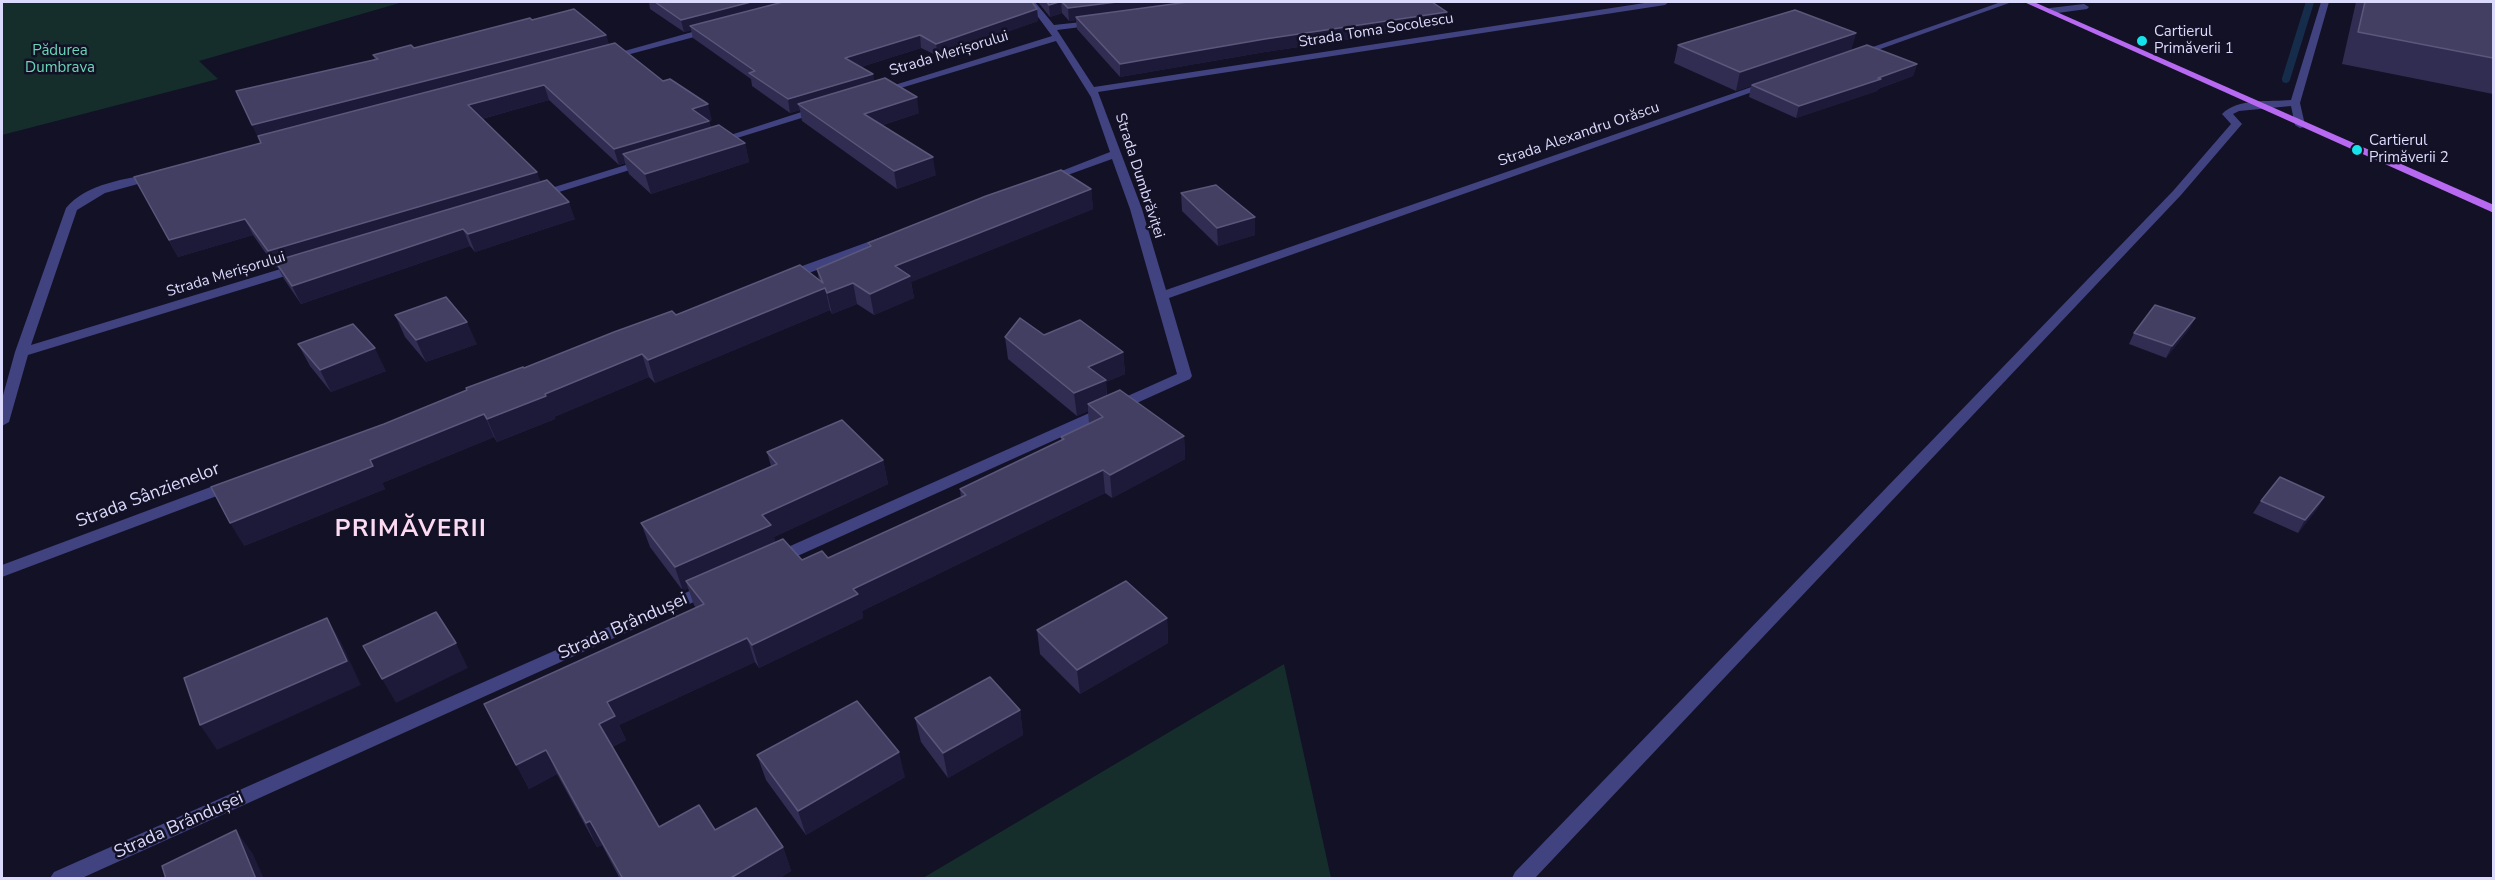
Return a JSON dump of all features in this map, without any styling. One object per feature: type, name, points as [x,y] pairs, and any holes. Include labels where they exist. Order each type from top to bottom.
[{"type":"main road","points":[[2028,2],[2493,210]]},
{"type":"street","name":"Strada Dumbrăviței","points":[[759,566],[1185,376],[1117,153],[1092,90],[1055,33],[1031,2]]},
{"type":"street","name":"Strada Toma Socolescu","points":[[1092,90],[1665,2]]},
{"type":"street","points":[[1848,57],[2008,2]]},
{"type":"street","points":[[2300,125],[2295,103],[2325,2]]},
{"type":"street","points":[[2050,11],[2086,4]]},
{"type":"street","points":[[2078,24],[2086,4]]},
{"type":"street","name":"Strada Merișorului","points":[[864,96],[1055,33],[1109,20]]},
{"type":"street","points":[[592,61],[717,28]]},
{"type":"street","name":"Strada Alexandru Orăscu","points":[[1161,296],[1780,81]]},
{"type":"street","points":[[1522,879],[2177,193],[2236,124],[2227,114],[2236,108],[2295,103]]},
{"type":"street","points":[[705,144],[830,106]]},
{"type":"street","points":[[1039,182],[1117,153]]},
{"type":"street","points":[[523,200],[660,158]]},
{"type":"street","points":[[2,422],[22,352],[72,208],[83,198],[100,190],[169,172]]},
{"type":"street","points":[[771,283],[905,232]]},
{"type":"street","name":"Strada Merișorului","points":[[22,352],[318,262]]},
{"type":"street","name":"Strada Sânzienelor","points":[[2,571],[247,479]]},
{"type":"street","name":"Strada Brândușei","points":[[61,879],[727,581]]},
{"type":"green space","name":"Pădurea Dumbrava","points":[[2,2],[403,2],[199,61],[218,79],[2,135]]},
{"type":"green space","points":[[1284,664],[1331,878],[923,878]]},
{"type":"building","points":[[655,2],[751,2],[681,20]]},
{"type":"building","points":[[783,2],[1032,2],[1037,9],[936,44],[920,35],[845,58],[873,74],[788,99],[749,73],[755,71],[690,26]]},
{"type":"building","points":[[1062,2],[1117,2],[1068,8]]},
{"type":"building","points":[[1188,2],[1432,2],[1447,12],[1265,39],[1120,64],[1076,17]]},
{"type":"building","points":[[2365,2],[2493,2],[2493,58],[2358,32]]},
{"type":"building","points":[[574,9],[606,35],[252,125],[236,91],[378,59],[373,55],[411,45],[414,48]]},
{"type":"building","points":[[1795,10],[1856,33],[1740,72],[1678,45]]},
{"type":"building","points":[[615,43],[663,81],[670,79],[708,104],[692,109],[709,121],[614,149],[544,85],[468,105],[537,172],[268,251],[245,219],[169,240],[134,177],[261,143],[258,136]]},
{"type":"building","points":[[1867,45],[1917,64],[1878,78],[1881,79],[1799,106],[1752,85]]},
{"type":"building","points":[[885,78],[917,97],[864,114],[933,157],[894,171],[798,104]]},
{"type":"building","points":[[719,125],[745,143],[645,174],[623,154]]},
{"type":"building","points":[[1061,170],[1091,189],[895,266],[910,276],[870,294],[853,283],[827,293],[825,288],[648,360],[642,354],[487,419],[484,414],[370,460],[373,466],[230,523],[211,487],[384,424],[467,390],[466,388],[524,368],[614,332],[672,311],[676,315],[800,265],[823,283],[817,269],[871,246],[868,243],[986,196]]},
{"type":"building","points":[[547,180],[569,202],[468,234],[463,229],[292,286],[275,261]]},
{"type":"building","points":[[1216,185],[1255,217],[1217,228],[1181,193]]},
{"type":"building","points":[[446,297],[467,322],[416,340],[395,315]]},
{"type":"building","points":[[2155,305],[2195,318],[2172,346],[2134,333]]},
{"type":"building","points":[[1020,318],[1044,335],[1080,320],[1123,352],[1088,367],[1106,380],[1074,393],[1005,337]]},
{"type":"building","points":[[353,324],[375,348],[320,370],[298,344]]},
{"type":"building","points":[[1120,390],[1184,436],[1110,475],[1103,470],[853,589],[858,594],[752,645],[747,638],[607,702],[615,716],[599,724],[659,827],[699,805],[715,830],[756,808],[783,847],[729,879],[623,879],[590,821],[586,823],[546,750],[516,765],[484,704],[704,604],[686,581],[783,539],[802,560],[822,551],[828,558],[966,495],[960,489],[1064,439],[1061,437],[1103,417],[1088,404]]},
{"type":"building","points":[[842,420],[883,460],[762,515],[771,525],[675,567],[641,523],[777,464],[767,452]]},
{"type":"building","points":[[2280,477],[2324,497],[2305,520],[2261,501]]},
{"type":"building","points":[[1126,581],[1167,618],[1077,670],[1037,630]]},
{"type":"building","points":[[436,612],[456,643],[382,679],[363,646]]},
{"type":"building","points":[[327,618],[347,661],[200,725],[184,678]]},
{"type":"building","points":[[990,677],[1020,710],[943,753],[915,718]]},
{"type":"building","points":[[857,701],[899,752],[798,811],[757,755]]},
{"type":"building","points":[[236,830],[256,879],[166,879],[162,866]]},
{"type":"waterway","points":[[2286,79],[2310,2]]},
{"type":"place","name":"Cartierul Primăverii 1","points":[[2142,41]]},
{"type":"place","name":"Cartierul Primăverii 2","points":[[2357,150]]},
{"type":"district","name":"PRIMĂVERII","points":[[411,530]]}]
